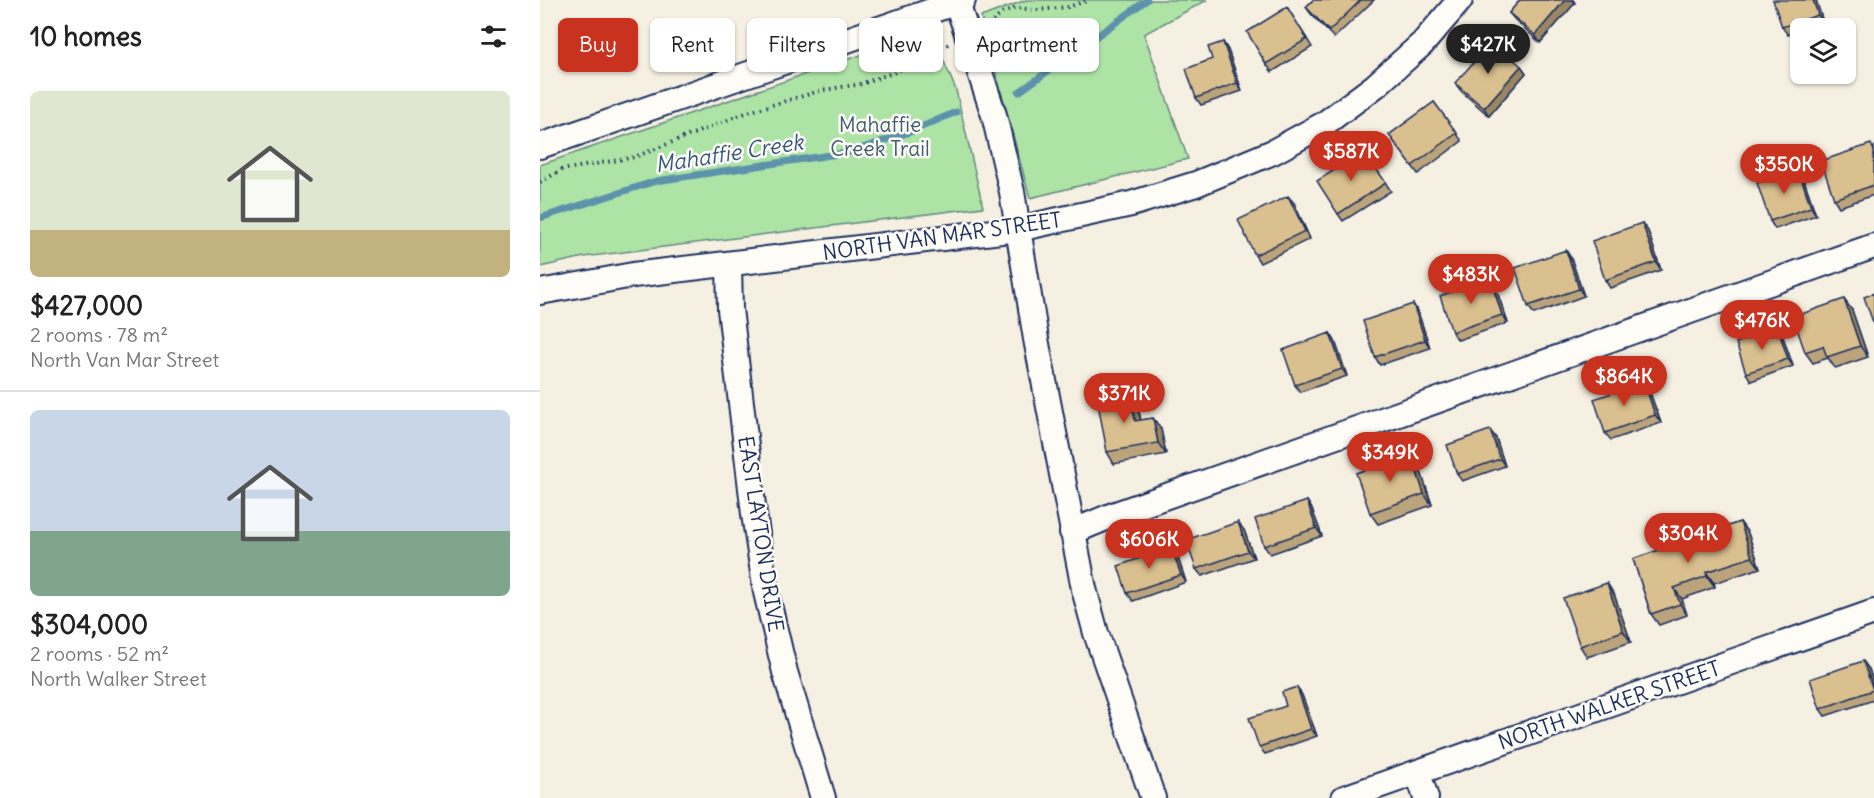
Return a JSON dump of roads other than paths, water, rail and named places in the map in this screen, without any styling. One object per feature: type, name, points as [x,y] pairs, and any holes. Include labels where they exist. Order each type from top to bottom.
[{"type":"street","name":"NORTH VAN MAR STREET","points":[[540,292],[633,275],[1018,229],[1153,197],[1196,184],[1273,152],[1324,124],[1375,86],[1423,43],[1460,0]]},
{"type":"street","points":[[540,146],[959,1],[994,115],[1018,229],[1072,532],[1096,633],[1153,798]]},
{"type":"street","points":[[1072,532],[1125,511],[1874,246]]},
{"type":"street","name":"EAST LAYTON DRIVE","points":[[729,265],[731,321],[754,514],[766,592],[784,672],[823,798]]},
{"type":"street","name":"NORTH WALKER STREET","points":[[1344,798],[1874,612]]},
{"type":"street","points":[[1418,773],[1426,798]]},
{"type":"waterway","name":"Mahaffie Creek","points":[[1019,92],[1147,0]]},
{"type":"waterway","name":"Mahaffie Creek","points":[[540,218],[656,181],[851,152],[910,132],[956,112]]},
{"type":"park label","name":"Mahaffie Creek Trail","points":[[880,136]]}]
